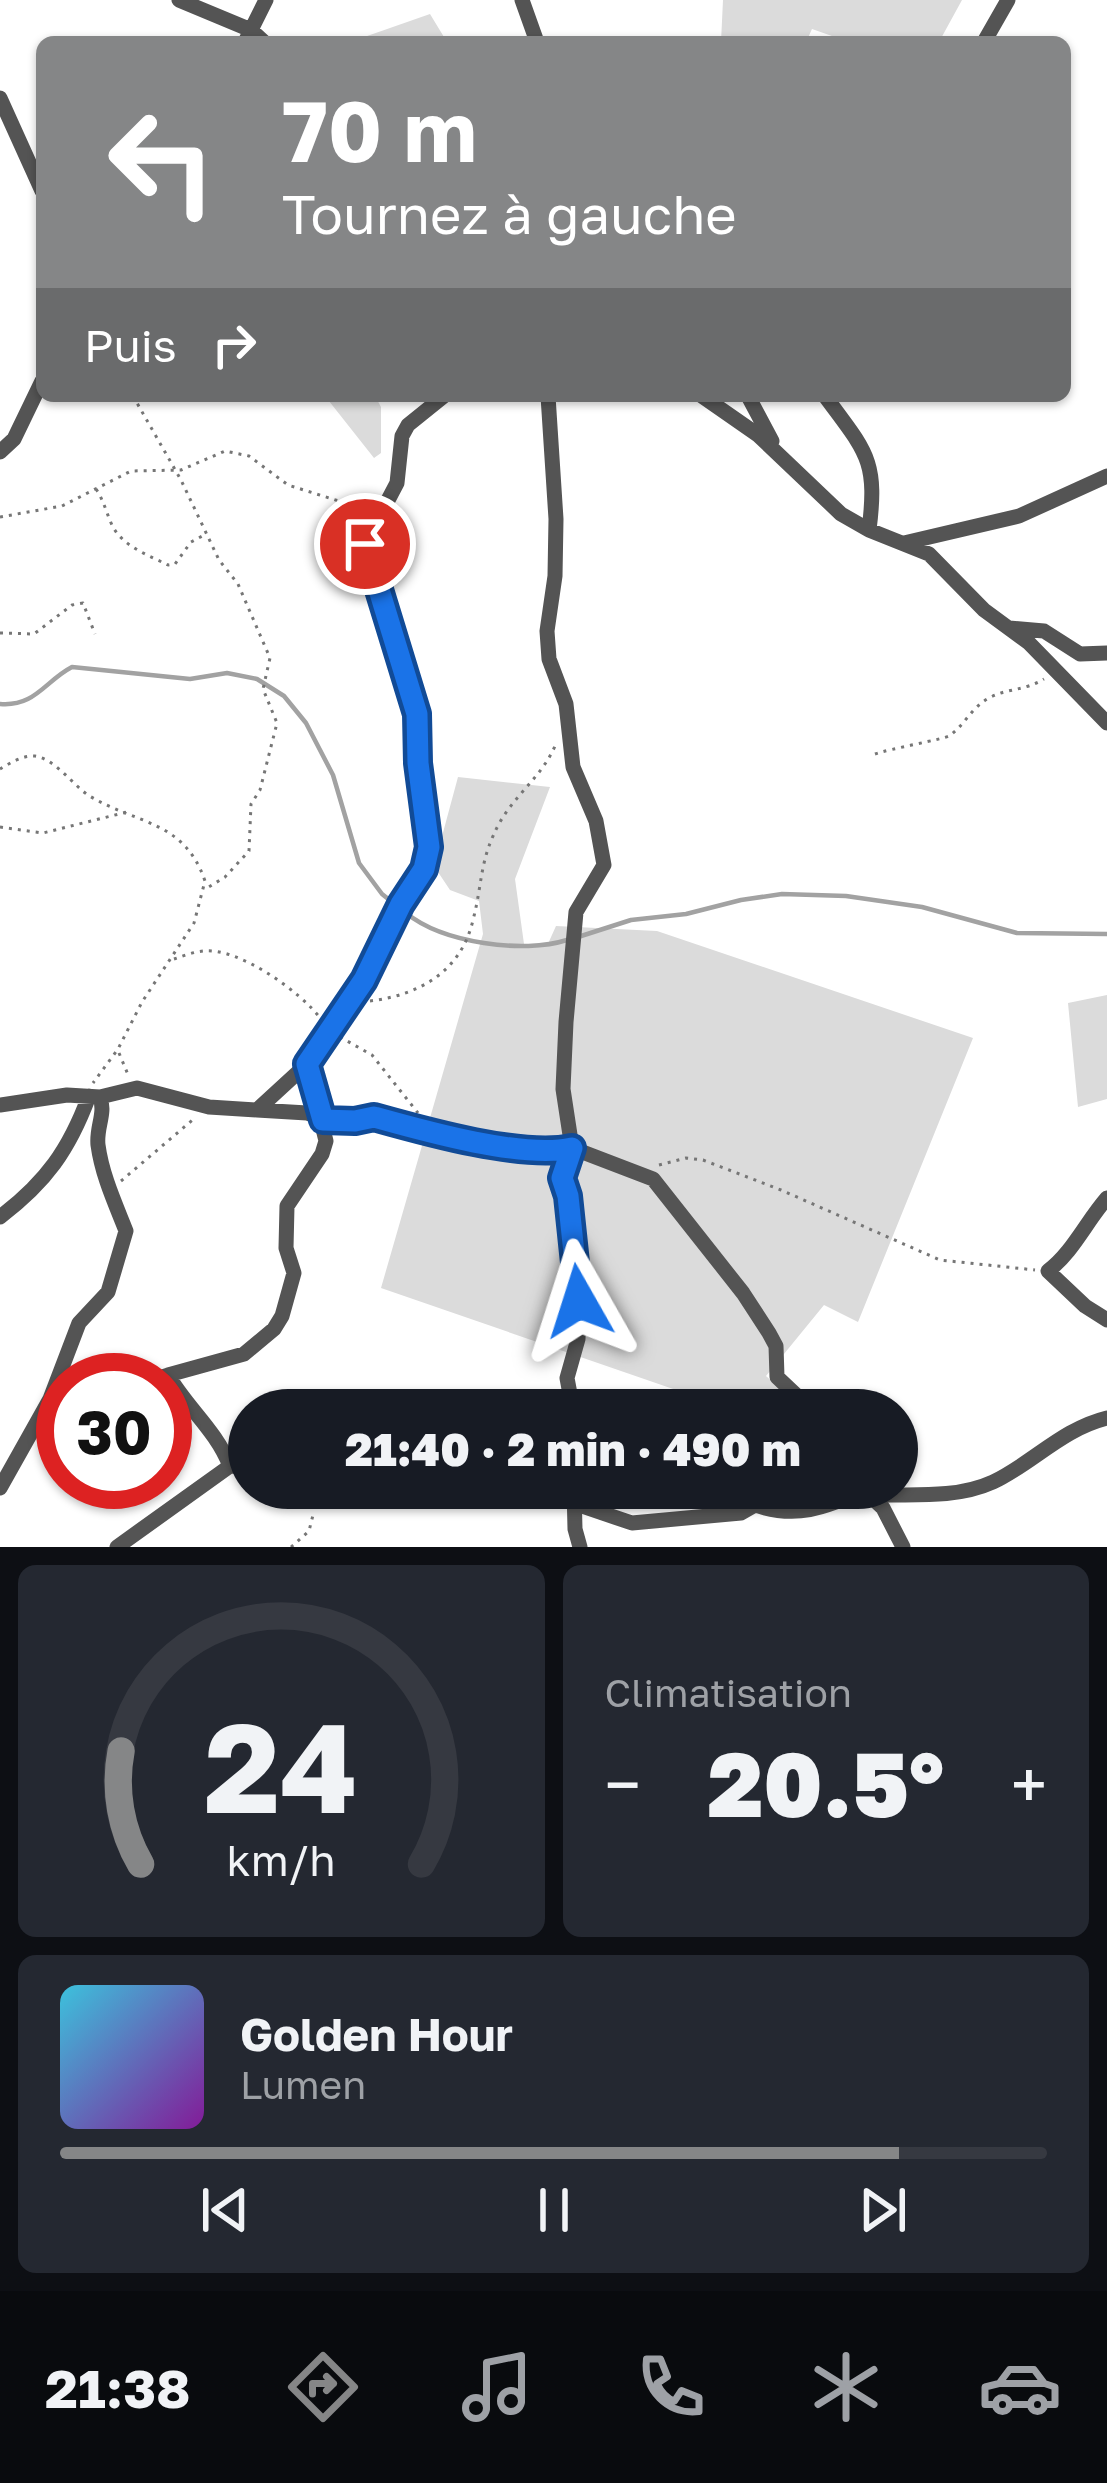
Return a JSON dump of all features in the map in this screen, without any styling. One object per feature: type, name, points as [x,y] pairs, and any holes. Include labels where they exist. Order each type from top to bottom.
[{"type":"street","points":[[178,0],[248,36],[266,0]]},
{"type":"street","points":[[522,0],[535,36]]},
{"type":"street","points":[[987,36],[1008,0]]},
{"type":"street","points":[[0,98],[36,178]]},
{"type":"street","points":[[0,452],[14,440],[36,394]]},
{"type":"street","points":[[256,1110],[307,1064],[350,1003],[424,869],[429,847],[417,714],[364,553],[398,483],[402,436],[437,402]]},
{"type":"street","points":[[548,402],[556,519],[549,659],[568,716],[573,767],[596,821],[604,865],[576,912],[563,1089],[572,1148],[562,1178],[579,1301],[569,1389]]},
{"type":"street","points":[[710,402],[776,450],[842,514],[929,554],[1107,723]]},
{"type":"street","points":[[751,402],[776,450]]},
{"type":"street","points":[[829,402],[872,467],[875,485],[869,530]]},
{"type":"street","points":[[902,543],[1018,515],[1107,476]]},
{"type":"street","points":[[1009,628],[1044,631],[1080,654],[1107,653]]},
{"type":"street","points":[[192,1368],[244,1354],[274,1330],[293,1287],[286,1248],[287,1206],[326,1141],[307,1064]]},
{"type":"street","points":[[0,1105],[67,1095],[94,1097],[137,1088],[209,1107],[307,1113],[323,1120],[374,1117],[552,1153],[572,1148],[640,1171],[653,1179],[743,1293],[776,1346],[777,1377],[790,1389]]},
{"type":"street","points":[[70,1353],[79,1323],[108,1292],[126,1242],[99,1150],[97,1128],[104,1113],[94,1097]]},
{"type":"street","points":[[0,1217],[37,1184],[73,1140],[94,1097]]},
{"type":"street","points":[[1107,1198],[1072,1248],[1048,1271],[1085,1306],[1107,1319]]},
{"type":"street","points":[[192,1410],[218,1439],[228,1462]]},
{"type":"street","points":[[918,1492],[951,1493],[996,1480],[1074,1429],[1107,1418]]},
{"type":"street","points":[[0,1488],[36,1429]]},
{"type":"street","points":[[117,1547],[228,1467]]},
{"type":"street","points":[[575,1509],[580,1547]]},
{"type":"street","points":[[602,1509],[632,1523],[748,1509]]},
{"type":"street","points":[[767,1509],[784,1514],[810,1509]]},
{"type":"street","points":[[884,1509],[903,1547]]},
{"type":"path","points":[[136,402],[219,560],[238,584],[271,658],[262,689],[278,723],[260,790],[251,804],[248,851],[225,877],[204,890]]},
{"type":"path","points":[[0,517],[56,508],[139,469],[186,469],[226,451],[238,451],[288,485],[350,508],[384,509]]},
{"type":"path","points":[[94,488],[125,542],[167,565],[175,564],[190,542],[206,534]]},
{"type":"path","points":[[0,633],[34,634],[72,605],[83,603],[95,634]]},
{"type":"path","points":[[875,754],[902,744],[944,739],[994,695],[1024,691],[1053,673]]},
{"type":"path","points":[[350,1003],[417,992],[446,969],[472,926],[481,867],[500,822],[540,774],[568,716]]},
{"type":"path","points":[[0,770],[33,756],[47,761],[96,800],[153,821],[199,864],[204,890],[194,922],[98,1074],[94,1097]]},
{"type":"path","points":[[0,827],[43,833],[129,811]]},
{"type":"path","points":[[172,959],[205,950],[234,954],[295,993],[329,1031],[372,1054],[417,1112],[439,1132]]},
{"type":"path","points":[[118,1049],[137,1088]]},
{"type":"path","points":[[111,1190],[209,1107]]},
{"type":"path","points":[[640,1171],[686,1158],[703,1160],[940,1260],[1048,1271]]},
{"type":"path","points":[[291,1547],[309,1531],[312,1509]]},
{"type":"shaded area","points":[[723,0],[962,0],[942,36],[832,36],[812,29],[809,36],[721,36]]},
{"type":"shaded area","points":[[430,14],[443,36],[367,36]]},
{"type":"shaded area","points":[[330,402],[378,402],[381,453],[374,458]]},
{"type":"shaded area","points":[[458,777],[550,787],[515,879],[524,944],[547,946],[556,926],[657,931],[973,1038],[858,1322],[824,1305],[766,1376],[781,1389],[673,1389],[381,1288],[483,934],[479,901],[450,890],[434,866]]},
{"type":"shaded area","points":[[1107,995],[1107,1099],[1078,1107],[1068,1003]]},
{"type":"waterway","points":[[0,704],[31,697],[72,667],[190,679],[227,673],[257,679],[284,696],[306,723],[333,775],[359,863],[397,906]]},
{"type":"waterway","points":[[578,937],[631,920],[782,894],[846,896],[922,907],[1017,933],[1107,934]]},
{"type":"waterway","points":[[406,913],[441,932],[484,943],[528,946],[567,940]]},
{"type":"route","points":[[365,544],[417,714],[428,859],[364,980],[307,1064],[310,1078],[323,1120],[374,1117],[493,1144],[552,1153],[572,1148],[562,1178],[579,1301]]}]
